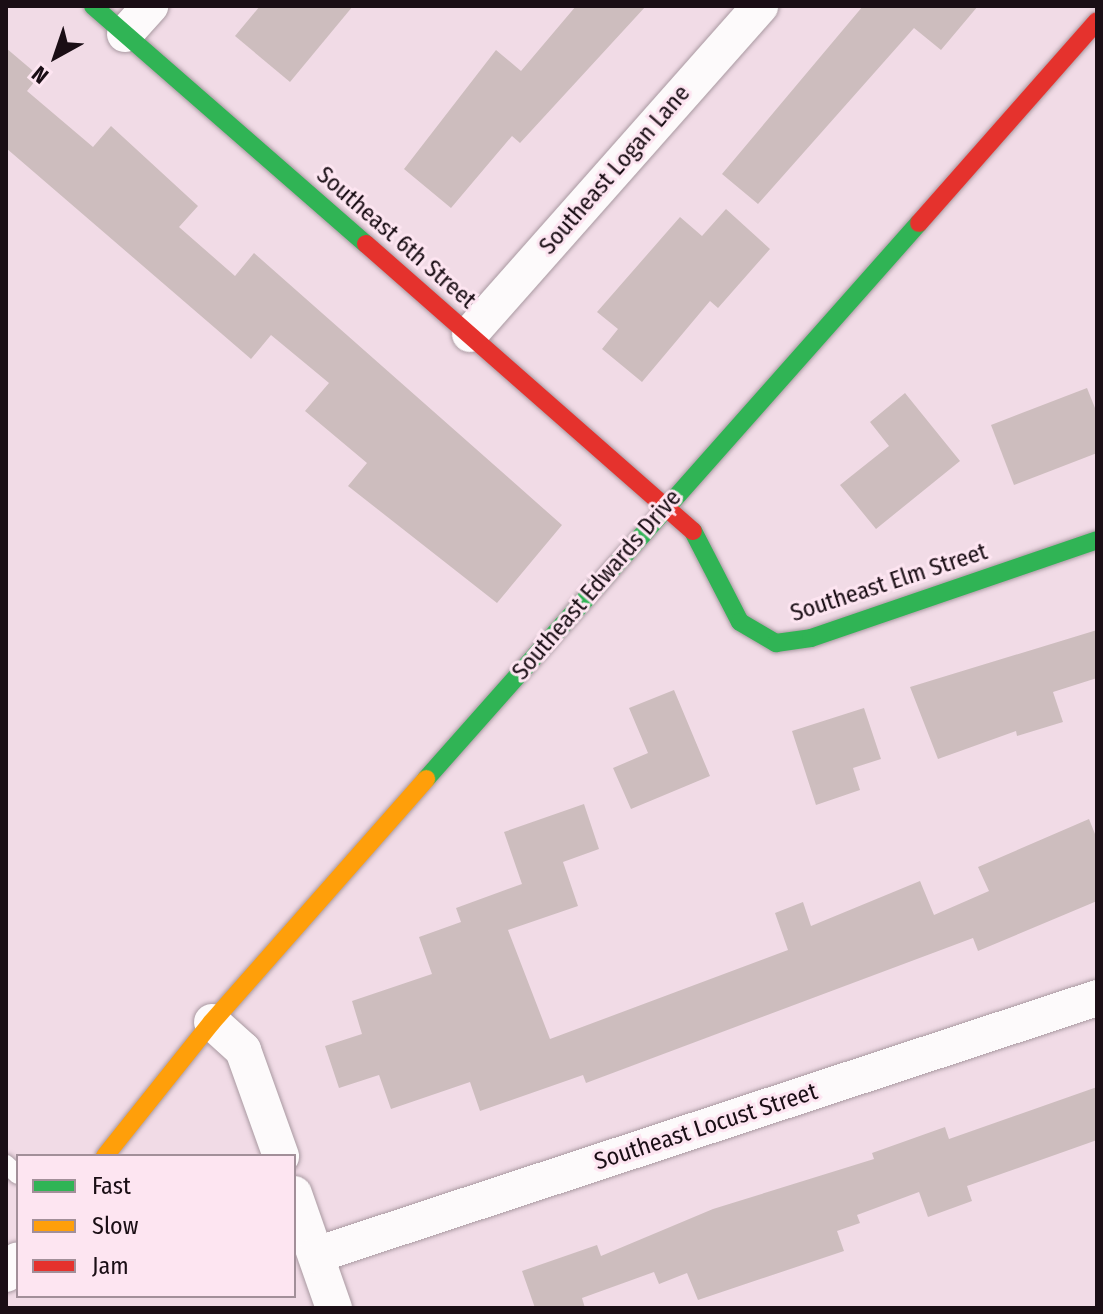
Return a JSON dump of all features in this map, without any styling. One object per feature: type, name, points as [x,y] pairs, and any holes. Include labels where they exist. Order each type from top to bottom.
[{"type":"street","name":"Southeast 6th Street","points":[[93,6],[667,506]]},
{"type":"street","points":[[125,34],[150,6]]},
{"type":"street","name":"Southeast Logan Lane","points":[[470,334],[760,6]]},
{"type":"street","name":"Southeast Edwards Drive","points":[[107,1154],[212,1022],[1097,21]]},
{"type":"street","name":"Southeast Elm Street","points":[[667,506],[700,538],[740,622],[776,643],[811,638],[1097,540]]},
{"type":"street","name":"Southeast Locust Street","points":[[316,1255],[1097,998]]},
{"type":"street","points":[[212,1022],[243,1050],[280,1154]]},
{"type":"street","points":[[296,1200],[334,1308]]},
{"type":"building","points":[[260,6],[353,6],[290,82],[235,36]]},
{"type":"building","points":[[576,6],[646,6],[520,143],[512,136],[451,208],[404,169],[496,50],[521,71]]},
{"type":"building","points":[[863,6],[978,6],[941,50],[914,28],[758,204],[722,174]]},
{"type":"building","points":[[6,48],[39,76],[27,91],[93,147],[111,126],[198,206],[179,227],[235,276],[254,253],[562,525],[497,603],[348,486],[367,463],[305,411],[329,383],[271,335],[251,359],[6,148]]},
{"type":"building","points":[[726,209],[770,249],[718,308],[710,301],[642,382],[602,349],[618,329],[597,312],[680,217],[702,236]]},
{"type":"building","points":[[1087,388],[1097,413],[1097,453],[1014,485],[991,425]]},
{"type":"building","points":[[905,393],[960,461],[876,529],[840,485],[889,446],[870,422]]},
{"type":"building","points":[[1097,630],[1097,678],[1053,692],[1063,722],[1017,736],[1016,731],[938,759],[910,687]]},
{"type":"building","points":[[674,690],[710,776],[631,809],[613,768],[648,753],[629,708]]},
{"type":"building","points":[[864,708],[881,759],[853,768],[860,790],[816,805],[792,731]]},
{"type":"building","points":[[584,804],[599,849],[563,862],[578,906],[508,930],[550,1039],[788,950],[775,913],[803,902],[811,926],[920,881],[934,915],[989,891],[978,867],[1089,819],[1097,839],[1097,901],[978,951],[973,938],[586,1083],[583,1075],[480,1111],[470,1082],[391,1109],[379,1075],[339,1088],[325,1046],[362,1034],[352,1001],[432,974],[419,937],[461,922],[456,908],[522,884],[504,832]]},
{"type":"building","points":[[1097,1087],[1097,1140],[967,1186],[972,1201],[928,1217],[919,1192],[857,1215],[860,1223],[837,1231],[844,1251],[698,1300],[687,1273],[659,1284],[654,1272],[582,1298],[585,1308],[535,1308],[522,1271],[597,1245],[601,1256],[713,1209],[874,1159],[872,1153],[945,1127],[949,1139]]},
{"type":"traffic: fast","points":[[93,6],[366,244]]},
{"type":"traffic: fast","points":[[426,779],[919,223]]},
{"type":"traffic: fast","points":[[693,531],[740,622],[776,643],[811,638],[1097,540]]},
{"type":"traffic: slow","points":[[107,1154],[212,1022],[426,779]]},
{"type":"traffic: jam","points":[[919,223],[1097,21]]},
{"type":"traffic: jam","points":[[366,244],[693,531]]}]
